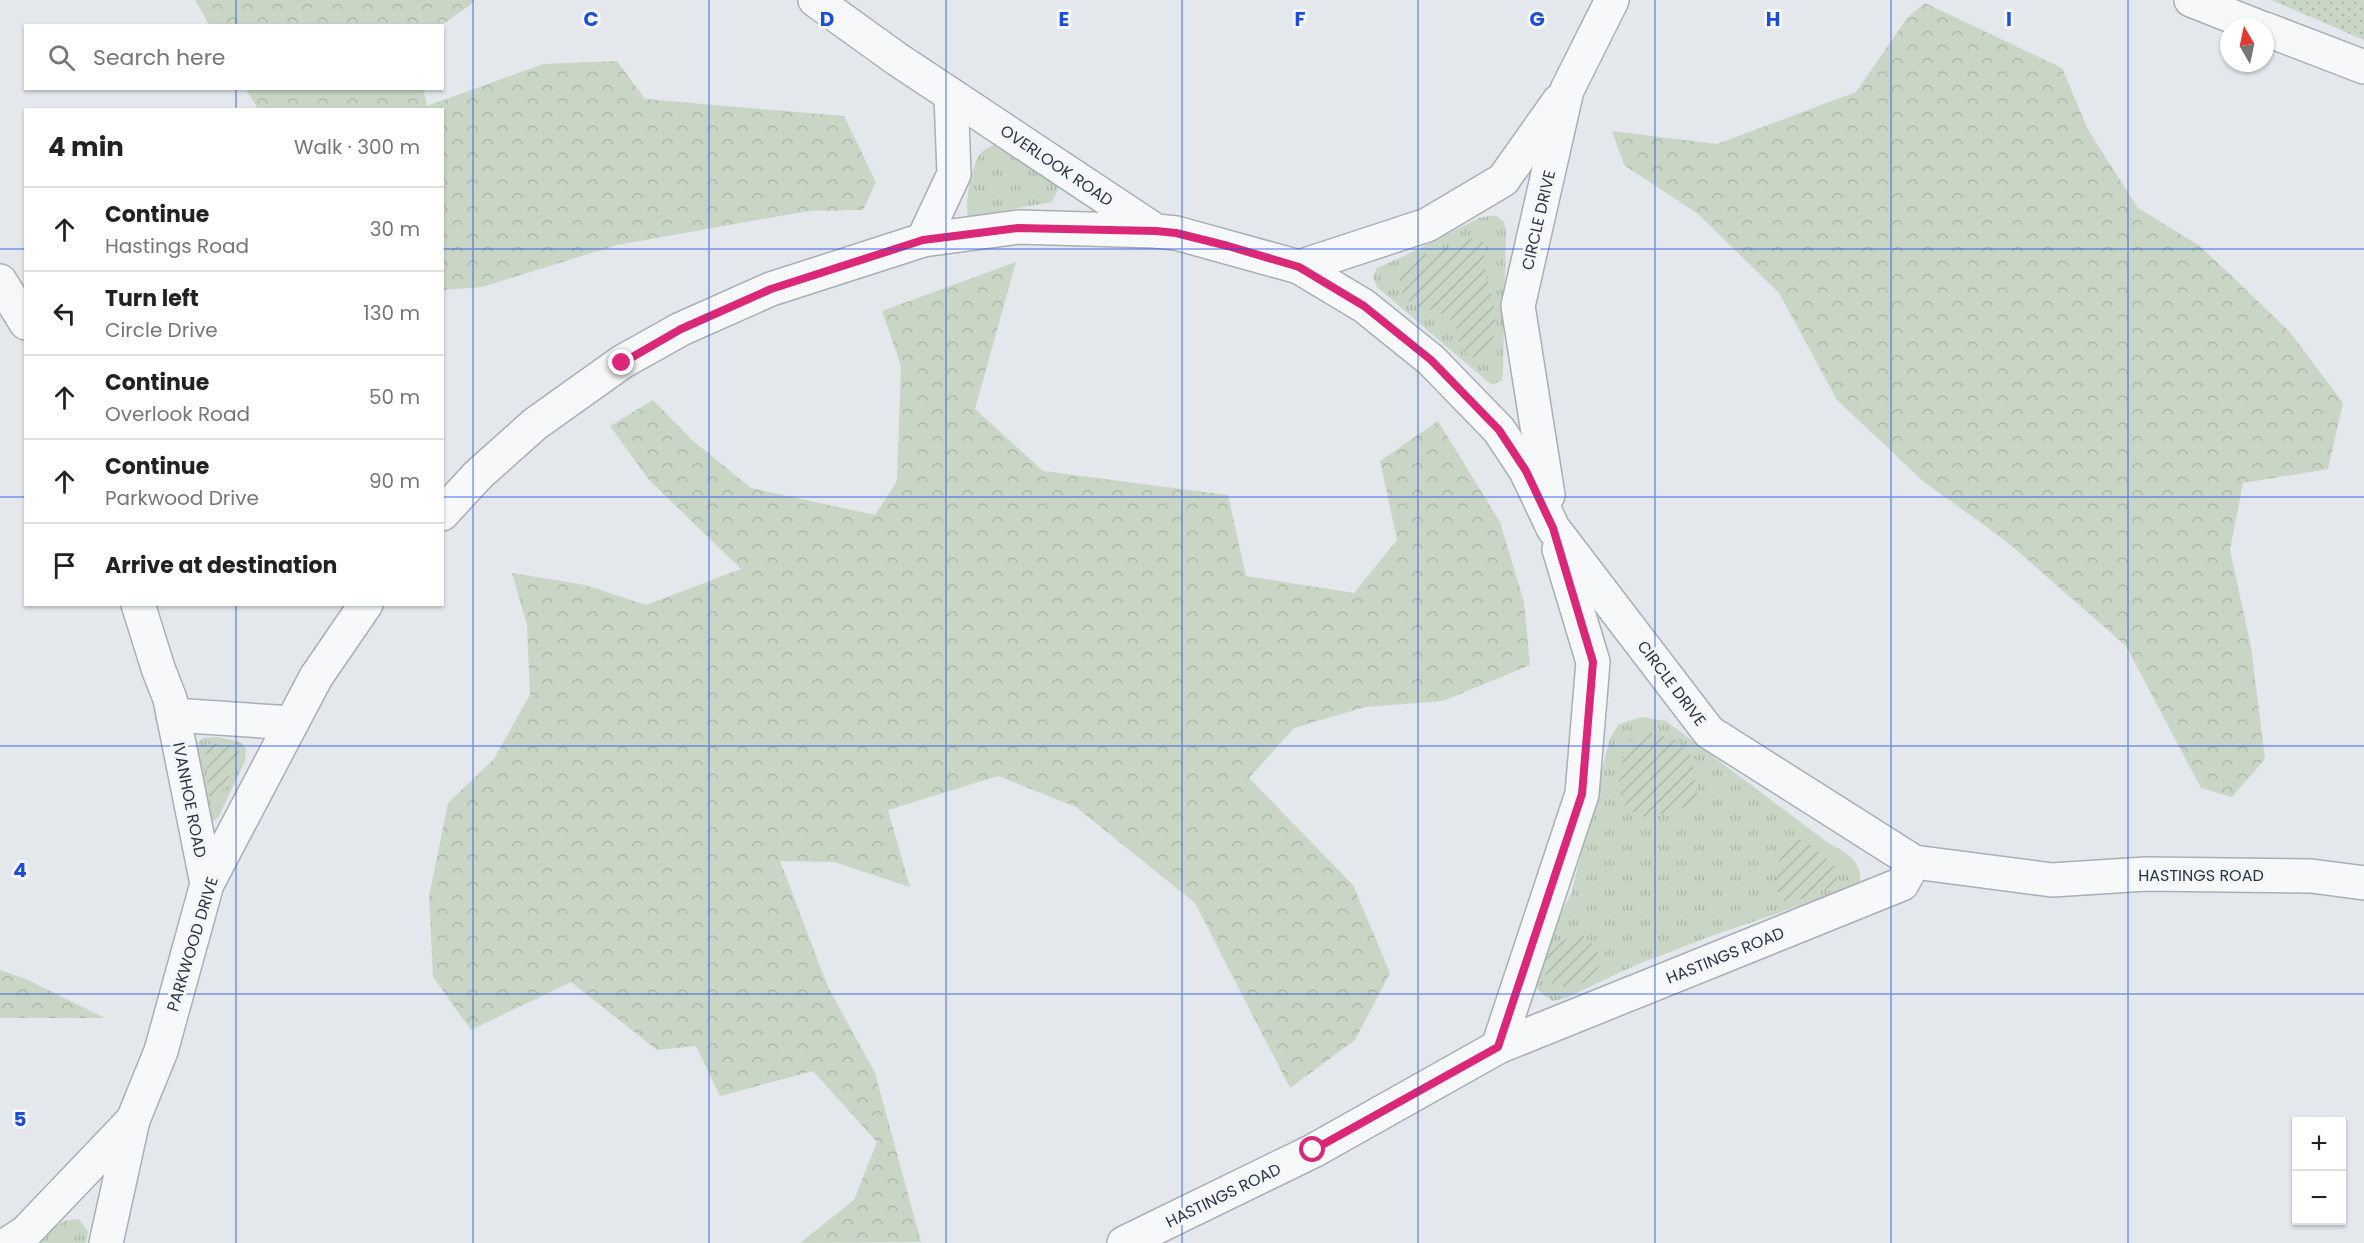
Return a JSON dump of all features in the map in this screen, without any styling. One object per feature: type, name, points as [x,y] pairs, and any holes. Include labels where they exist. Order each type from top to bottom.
[{"type":"street","name":"OVERLOOK ROAD","points":[[815,0],[951,95],[1156,231],[1197,238],[1299,267],[1364,306],[1409,344]]},
{"type":"street","name":"CIRCLE DRIVE","points":[[1299,267],[1427,225],[1503,180],[1567,90],[1611,0]]},
{"type":"street","points":[[2191,0],[2236,18]]},
{"type":"street","points":[[2274,32],[2364,67]]},
{"type":"street","name":"CIRCLE DRIVE","points":[[1498,1047],[1582,794],[1593,662],[1553,528],[1518,306],[1567,90]]},
{"type":"street","points":[[923,240],[954,174],[951,95]]},
{"type":"street","points":[[444,512],[478,475],[535,424],[622,363],[681,329],[771,289],[923,240],[1018,228],[1156,231]]},
{"type":"street","points":[[0,281],[24,320]]},
{"type":"street","name":"CIRCLE DRIVE","points":[[1409,344],[1431,360],[1499,430],[1526,471],[1553,528],[1709,732],[1914,862]]},
{"type":"street","name":"IVANHOE ROAD","points":[[139,606],[170,699],[207,884]]},
{"type":"street","name":"PARKWOOD DRIVE","points":[[106,1243],[133,1120],[161,1051],[207,884],[316,677],[365,606]]},
{"type":"street","name":"IVANHOE ROAD","points":[[173,715],[292,723]]},
{"type":"street","name":"HASTINGS ROAD","points":[[1124,1243],[1313,1150],[1498,1047],[1902,884],[1914,862],[2052,880],[2146,874],[2311,876],[2364,883]]},
{"type":"street","points":[[9,1243],[26,1232],[133,1120]]},
{"type":"green space","points":[[195,0],[473,0],[474,2],[443,24],[209,24]]},
{"type":"green space","points":[[2270,0],[2364,0],[2364,40],[2283,5]]},
{"type":"green space","points":[[1925,3],[2062,68],[2088,130],[2138,208],[2200,246],[2289,331],[2343,403],[2328,469],[2243,483],[2230,550],[2251,647],[2265,759],[2232,797],[2201,788],[2126,646],[2006,541],[1924,482],[1837,400],[1779,293],[1698,214],[1624,165],[1612,131],[1717,144],[1856,92],[1907,18]]},
{"type":"green space","points":[[617,61],[645,99],[844,116],[876,182],[863,210],[808,211],[617,245],[482,287],[444,290],[444,108],[257,108],[247,90],[423,90],[427,106],[543,64]]},
{"type":"green space","points":[[997,144],[1057,182],[1058,190],[1052,202],[969,217],[968,197],[976,162],[984,150]]},
{"type":"green space","points":[[1496,216],[1504,222],[1506,231],[1503,373],[1502,380],[1493,385],[1377,287],[1373,277],[1377,268],[1479,218]]},
{"type":"green space","points":[[1475,238],[1483,240],[1484,263],[1495,316],[1492,340],[1486,350],[1476,358],[1460,346],[1457,330],[1450,319],[1411,303],[1405,297],[1399,274],[1421,256]]},
{"type":"green space","points":[[1016,262],[975,409],[1043,471],[1228,495],[1246,576],[1354,593],[1397,540],[1380,461],[1438,421],[1500,522],[1524,602],[1530,665],[1443,701],[1365,707],[1294,728],[1249,778],[1353,885],[1390,973],[1355,1040],[1290,1088],[1195,903],[1076,807],[998,776],[888,810],[910,887],[834,862],[780,861],[828,987],[875,1073],[921,1242],[800,1243],[854,1200],[877,1142],[813,1071],[720,1096],[696,1046],[657,1050],[571,982],[471,1030],[433,977],[429,896],[448,803],[494,759],[530,695],[527,625],[512,573],[585,585],[646,605],[741,569],[649,480],[610,426],[653,400],[692,440],[751,488],[875,515],[897,481],[901,366],[882,311]]},
{"type":"green space","points":[[1642,717],[1666,721],[1827,842],[1847,854],[1859,869],[1860,885],[1711,936],[1636,965],[1566,998],[1553,1001],[1535,986],[1538,957],[1571,894],[1610,738],[1619,724]]},
{"type":"green space","points":[[1646,731],[1675,740],[1692,757],[1697,794],[1692,805],[1646,818],[1631,810],[1623,802],[1619,785],[1624,755],[1630,739]]},
{"type":"green space","points":[[217,737],[240,742],[246,748],[245,761],[218,818],[212,821],[206,819],[197,743],[203,738]]},
{"type":"green space","points":[[206,744],[231,745],[238,748],[239,752],[223,790],[214,798],[209,797],[205,751]]},
{"type":"green space","points":[[1794,837],[1818,851],[1839,871],[1835,885],[1797,901],[1784,901],[1776,889],[1776,872],[1784,845]]},
{"type":"green space","points":[[1577,932],[1598,952],[1600,958],[1597,970],[1589,979],[1576,986],[1563,987],[1551,983],[1543,970],[1545,958],[1554,947]]},
{"type":"green space","points":[[0,970],[26,979],[105,1018],[0,1018]]},
{"type":"green space","points":[[79,1219],[88,1232],[86,1243],[33,1243],[64,1221]]},
{"type":"route","points":[[622,363],[681,329],[771,289],[923,240],[1018,228],[1156,231],[1176,233],[1228,246],[1299,267],[1364,306],[1431,360],[1499,430],[1526,471],[1553,528],[1593,662],[1582,794],[1498,1047],[1482,1058],[1313,1150]]}]
